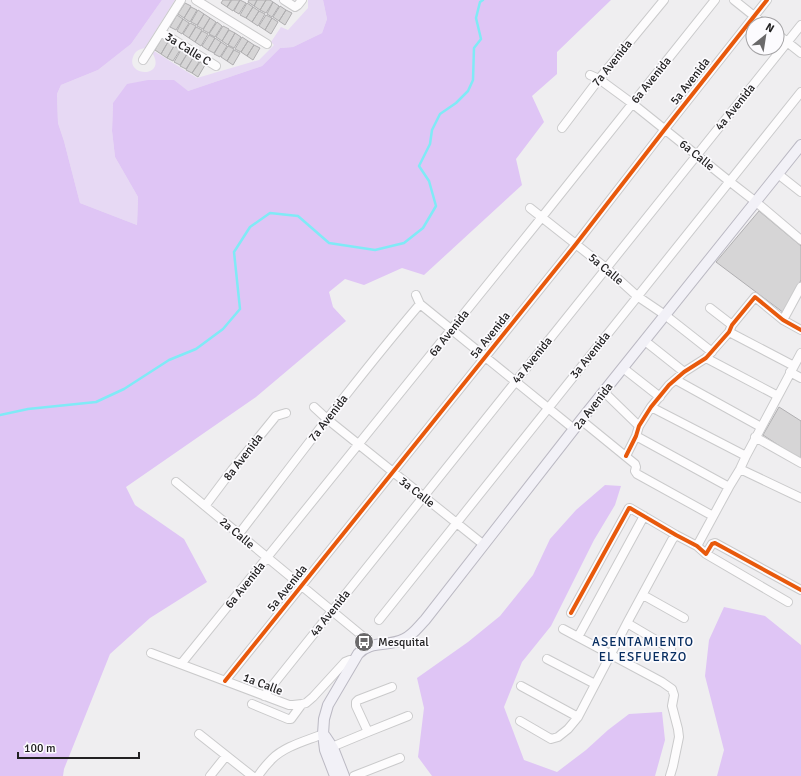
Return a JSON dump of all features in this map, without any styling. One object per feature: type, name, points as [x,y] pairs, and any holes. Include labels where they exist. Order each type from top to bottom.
[{"type":"main road","name":"2a Avenida","points":[[372,645],[401,640],[411,634],[425,620],[664,315],[800,147]]},
{"type":"main road","points":[[344,776],[329,749],[323,734],[324,719],[326,710],[353,661],[360,651],[372,645]]},
{"type":"main road","points":[[329,749],[335,776]]},
{"type":"street","points":[[143,60],[181,0]]},
{"type":"street","points":[[196,0],[268,44]]},
{"type":"street","points":[[284,0],[295,7],[302,0]]},
{"type":"street","name":"7a Avenida","points":[[562,128],[599,79],[664,0]]},
{"type":"street","name":"6a Avenida","points":[[181,664],[633,104],[715,0]]},
{"type":"street","points":[[734,0],[754,16]]},
{"type":"street","name":"5a Avenida","points":[[754,16],[767,0]]},
{"type":"street","name":"4a Avenida","points":[[264,696],[801,25]]},
{"type":"street","name":"5a Avenida","points":[[225,681],[576,244],[745,27]]},
{"type":"street","name":"3a Calle C","points":[[161,32],[216,66]]},
{"type":"street","points":[[787,42],[801,53]]},
{"type":"street","name":"6a Calle","points":[[590,75],[599,79],[665,129],[801,240]]},
{"type":"street","name":"3a Avenida","points":[[379,620],[801,92]]},
{"type":"street","points":[[778,174],[801,192]]},
{"type":"street","name":"5a Calle","points":[[530,208],[606,268],[638,296],[664,315],[709,355],[778,396]]},
{"type":"street","points":[[783,320],[800,290]]},
{"type":"street","points":[[416,295],[420,304],[574,429]]},
{"type":"street","points":[[626,456],[636,436],[639,426],[651,407],[669,385],[684,372],[709,355],[755,297],[783,320],[801,330]]},
{"type":"street","name":"7a Avenida","points":[[239,534],[327,419],[420,304]]},
{"type":"street","points":[[710,308],[731,329],[792,369],[801,378]]},
{"type":"street","points":[[645,341],[684,372]]},
{"type":"street","points":[[697,546],[740,469],[761,426],[801,352]]},
{"type":"street","points":[[623,368],[660,397]]},
{"type":"street","points":[[676,380],[761,426]]},
{"type":"street","points":[[604,392],[639,426]]},
{"type":"street","name":"3a Calle","points":[[314,407],[358,445],[484,545]]},
{"type":"street","points":[[651,407],[746,456]]},
{"type":"street","name":"8a Avenida","points":[[205,506],[276,416],[286,413]]},
{"type":"street","points":[[581,420],[635,464],[636,467],[634,471],[637,474],[713,516]]},
{"type":"street","points":[[636,436],[729,487]]},
{"type":"street","points":[[756,437],[801,462]]},
{"type":"street","points":[[740,469],[801,498]]},
{"type":"street","name":"2a Calle","points":[[176,482],[332,610],[372,645]]},
{"type":"street","points":[[571,613],[629,508],[697,546],[706,554],[788,602]]},
{"type":"street","points":[[578,637],[644,516]]},
{"type":"street","points":[[520,721],[551,739],[558,737],[568,729],[578,717],[642,595],[676,535]]},
{"type":"street","points":[[706,554],[712,544],[715,543],[801,590]]},
{"type":"street","points":[[642,595],[684,618]]},
{"type":"street","points":[[627,623],[671,649]]},
{"type":"street","points":[[563,629],[662,682],[672,689],[674,695],[672,706],[679,737],[670,776]]},
{"type":"street","name":"1a Calle","points":[[151,653],[289,705],[302,704]]},
{"type":"street","points":[[547,659],[595,684]]},
{"type":"street","points":[[252,704],[288,719],[292,719],[302,704],[306,703],[313,697],[345,662],[350,660],[353,661]]},
{"type":"street","points":[[522,686],[578,717]]},
{"type":"street","points":[[368,732],[356,706],[356,702],[392,687]]},
{"type":"street","points":[[329,749],[408,716]]},
{"type":"street","points":[[198,734],[252,776]]},
{"type":"street","points":[[258,776],[277,754],[287,748],[323,734]]},
{"type":"street","points":[[210,776],[226,756]]},
{"type":"street","points":[[354,776],[400,758]]},
{"type":"shaded area","points":[[0,0],[162,0],[131,44],[98,70],[61,85],[57,94],[58,123],[80,203],[137,225],[138,197],[115,157],[112,131],[113,103],[127,84],[148,80],[174,80],[188,91],[262,66],[280,48],[293,47],[322,33],[327,19],[323,0],[611,0],[557,52],[557,74],[532,96],[544,122],[516,159],[522,185],[424,275],[402,268],[364,285],[345,279],[329,292],[333,307],[346,321],[256,397],[126,487],[135,505],[184,539],[207,582],[150,618],[110,654],[64,769],[63,776],[0,776]]},
{"type":"shaded area","points":[[162,0],[175,0],[145,48],[135,53],[133,57],[132,64],[140,71],[151,71],[154,67],[156,62],[153,54],[154,51],[197,78],[259,60],[274,45],[271,42],[281,27],[288,30],[308,8],[308,0],[323,0],[327,19],[322,33],[293,47],[280,48],[262,66],[188,91],[113,103],[112,131],[115,157],[138,197],[137,225],[80,203],[58,123],[57,94],[61,85],[98,70],[131,44]]},
{"type":"shaded area","points":[[605,485],[621,486],[615,505],[594,540],[551,626],[522,662],[504,707],[524,760],[557,772],[629,714],[662,712],[665,740],[655,776],[432,776],[418,757],[424,708],[417,678],[468,642],[500,616],[533,575],[550,539],[576,510]]},
{"type":"shaded area","points":[[724,607],[765,616],[801,645],[801,776],[717,776],[724,750],[705,676],[709,640]]},
{"type":"building","points":[[223,0],[231,0],[227,7],[221,3]]},
{"type":"building","points":[[232,0],[240,0],[233,11],[227,7]]},
{"type":"building","points":[[240,0],[246,3],[239,14],[234,11]]},
{"type":"building","points":[[249,0],[257,0],[254,6],[248,2]]},
{"type":"building","points":[[257,0],[266,0],[260,10],[254,6]]},
{"type":"building","points":[[266,0],[273,2],[266,13],[260,10]]},
{"type":"building","points":[[273,2],[279,6],[272,17],[267,14]]},
{"type":"building","points":[[185,3],[191,6],[184,18],[178,14]]},
{"type":"building","points":[[247,3],[253,7],[246,18],[240,15]]},
{"type":"building","points":[[280,6],[286,10],[279,21],[273,17]]},
{"type":"building","points":[[191,7],[197,10],[190,22],[184,18]]},
{"type":"building","points":[[253,7],[259,11],[252,22],[246,18]]},
{"type":"building","points":[[198,10],[204,14],[197,25],[191,22]]},
{"type":"building","points":[[286,10],[292,13],[285,25],[279,21]]},
{"type":"building","points":[[259,11],[265,14],[258,26],[252,22]]},
{"type":"building","points":[[204,14],[210,18],[203,29],[197,26]]},
{"type":"building","points":[[177,15],[183,19],[176,30],[170,27]]},
{"type":"building","points":[[266,15],[272,18],[265,30],[259,26]]},
{"type":"building","points":[[210,18],[216,22],[209,33],[203,30]]},
{"type":"building","points":[[272,18],[278,22],[271,34],[265,30]]},
{"type":"building","points":[[183,19],[189,23],[182,34],[177,31]]},
{"type":"building","points":[[217,22],[222,26],[215,37],[209,34]]},
{"type":"building","points":[[190,23],[196,26],[189,38],[183,34]]},
{"type":"building","points":[[223,26],[229,29],[222,41],[216,37]]},
{"type":"building","points":[[196,27],[202,30],[195,42],[189,38]]},
{"type":"building","points":[[229,30],[235,33],[228,45],[222,41]]},
{"type":"building","points":[[202,31],[208,34],[201,46],[195,42]]},
{"type":"building","points":[[235,33],[241,37],[234,48],[228,45]]},
{"type":"building","points":[[209,35],[215,38],[208,50],[202,46]]},
{"type":"building","points":[[242,37],[248,41],[241,52],[235,49]]},
{"type":"building","points":[[162,38],[168,42],[161,54],[155,50]]},
{"type":"building","points":[[215,38],[221,42],[214,53],[208,50]]},
{"type":"building","points":[[248,41],[254,45],[247,56],[241,52]]},
{"type":"building","points":[[168,42],[174,46],[167,58],[161,54]]},
{"type":"building","points":[[221,42],[227,46],[220,57],[214,54]]},
{"type":"building","points":[[254,45],[260,48],[253,60],[247,56]]},
{"type":"building","points":[[174,46],[180,50],[173,61],[167,58]]},
{"type":"building","points":[[228,46],[234,49],[227,61],[221,57]]},
{"type":"building","points":[[181,50],[187,54],[180,65],[174,62]]},
{"type":"building","points":[[234,50],[240,53],[233,65],[227,61]]},
{"type":"building","points":[[187,54],[193,58],[186,69],[180,66]]},
{"type":"building","points":[[193,58],[199,62],[192,73],[186,70]]},
{"type":"building","points":[[200,62],[205,65],[198,77],[192,73]]},
{"type":"building","points":[[759,211],[801,246],[801,280],[784,313],[716,262]]},
{"type":"building","points":[[779,407],[801,421],[801,460],[763,435]]},
{"type":"waterway","points":[[0,415],[28,409],[96,402],[124,389],[169,360],[196,349],[223,329],[240,309],[234,252],[250,227],[270,213],[298,216],[329,243],[375,250],[404,243],[423,228],[436,206],[429,181],[419,166],[430,144],[432,130],[440,114],[456,103],[468,91],[473,80],[474,48],[481,39],[476,18],[480,2],[483,0]]},
{"type":"cycle path","points":[[225,681],[576,244],[767,0]]},
{"type":"cycle path","points":[[626,456],[636,436],[639,426],[651,407],[669,385],[684,372],[706,358],[729,332],[732,325],[755,297],[783,320],[801,330]]},
{"type":"cycle path","points":[[571,613],[629,508],[697,546],[706,554],[712,544],[715,543],[801,590]]},
{"type":"place","name":"Mesquital","points":[[364,642]]},
{"type":"district","name":"ASENTAMIENTO EL ESFUERZO","points":[[643,648]]}]
